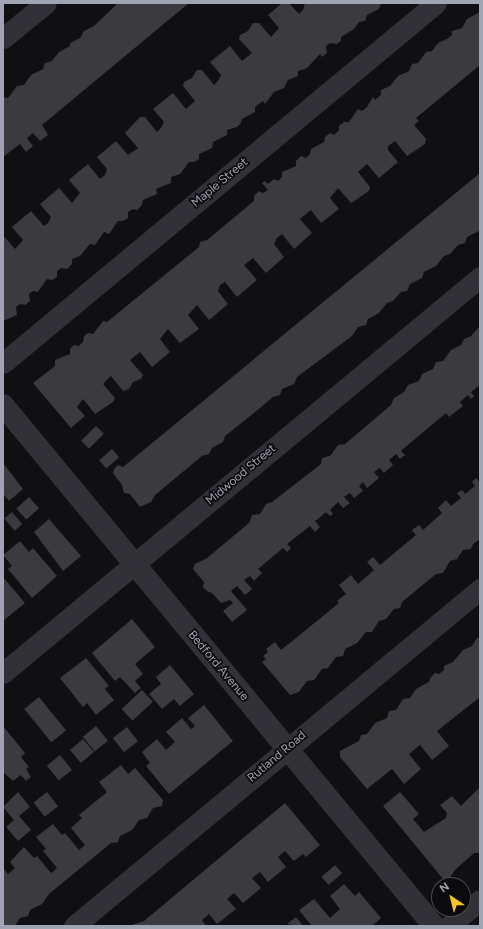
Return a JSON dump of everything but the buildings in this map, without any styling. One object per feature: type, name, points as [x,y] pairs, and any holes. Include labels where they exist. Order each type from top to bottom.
[{"type":"street","points":[[3,38],[46,3]]},
{"type":"street","name":"Maple Street","points":[[3,363],[436,3]]},
{"type":"street","name":"Midwood Street","points":[[3,673],[480,278]]},
{"type":"street","name":"Bedford Avenue","points":[[3,405],[434,926]]},
{"type":"street","name":"Rutland Road","points":[[74,926],[480,589]]},
{"type":"street","points":[[449,926],[480,900]]}]
